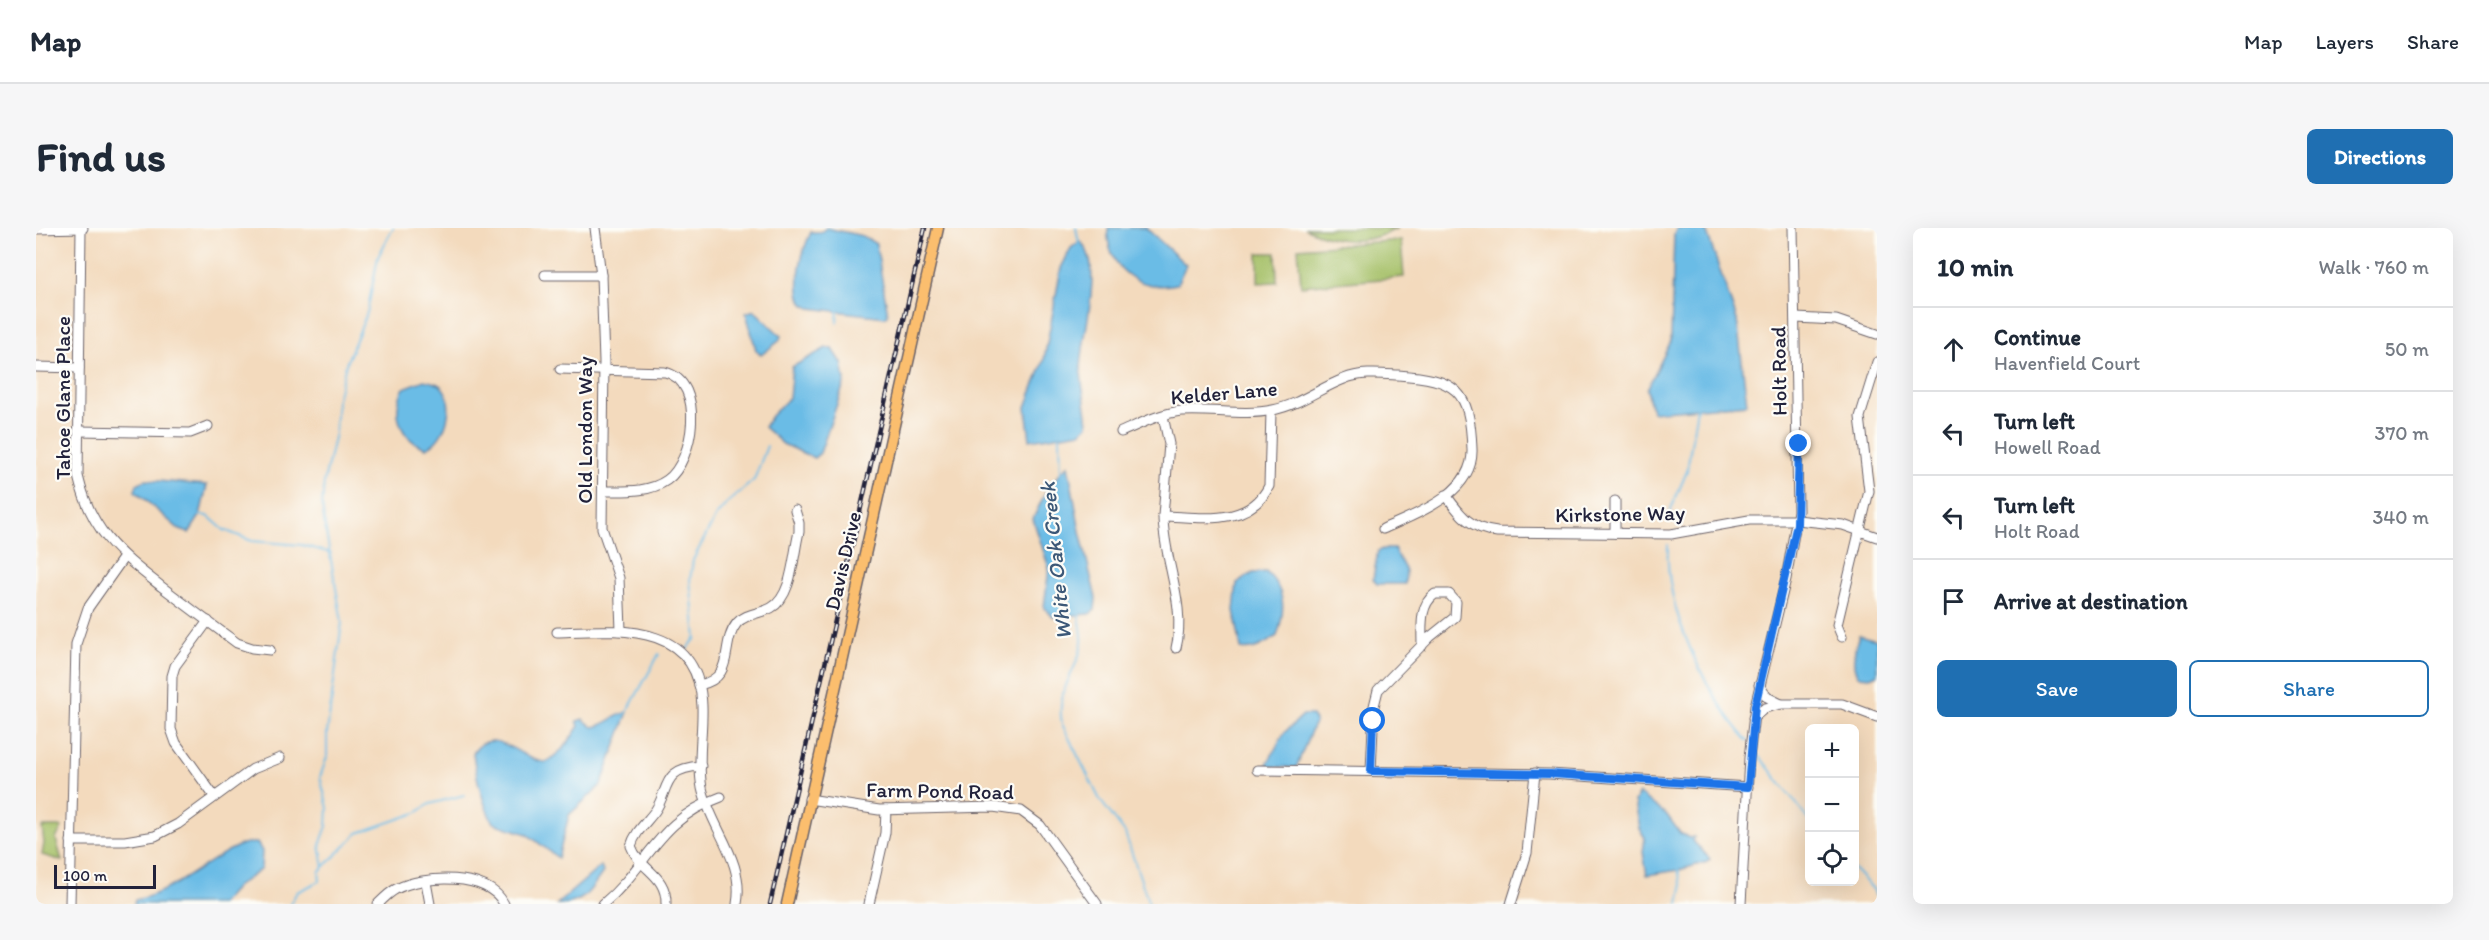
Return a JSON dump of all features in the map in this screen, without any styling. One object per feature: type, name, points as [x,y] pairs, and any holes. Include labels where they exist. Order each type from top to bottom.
[{"type":"main road","name":"Davis Drive","points":[[787,904],[938,228]]},
{"type":"street","points":[[36,229],[82,228]]},
{"type":"street","name":"Tahoe Glane Place","points":[[82,228],[78,476],[87,507],[105,537],[124,557],[207,621],[244,646],[270,650]]},
{"type":"street","name":"Old London Way","points":[[595,228],[601,275],[604,370],[602,528],[619,578],[621,630]]},
{"type":"street","name":"Holt Road","points":[[1741,904],[1753,718],[1786,579],[1797,520],[1800,480],[1793,228]]},
{"type":"street","points":[[545,274],[601,275]]},
{"type":"street","points":[[1797,318],[1836,320],[1877,334]]},
{"type":"street","points":[[1842,637],[1837,625],[1874,481],[1860,417],[1877,362]]},
{"type":"street","points":[[36,368],[79,368]]},
{"type":"street","points":[[560,369],[672,374],[687,388],[691,417],[686,454],[672,476],[647,489],[603,490]]},
{"type":"street","name":"Kelder Lane","points":[[1121,432],[1183,411],[1271,411],[1299,402],[1343,379],[1361,374],[1426,377],[1440,380],[1454,389],[1462,398],[1468,414],[1472,447],[1471,464],[1466,475],[1446,495],[1415,516],[1383,529]]},
{"type":"street","points":[[1163,516],[1236,515],[1258,503],[1266,491],[1271,474],[1271,411]]},
{"type":"street","points":[[1163,416],[1169,444],[1163,516],[1181,629],[1176,648]]},
{"type":"street","points":[[78,431],[190,433],[208,426]]},
{"type":"street","name":"Kirkstone Way","points":[[1446,495],[1468,522],[1489,531],[1678,534],[1749,520],[1797,520],[1823,521],[1860,530],[1877,537]]},
{"type":"street","points":[[1615,501],[1615,533]]},
{"type":"street","points":[[699,685],[711,682],[720,674],[727,658],[732,631],[738,622],[749,615],[772,607],[782,597],[798,532],[799,523],[795,510]]},
{"type":"street","points":[[70,904],[76,644],[88,608],[124,557]]},
{"type":"street","points":[[1371,771],[1375,697],[1384,682],[1455,617],[1456,602],[1449,594],[1435,594],[1427,602],[1422,623],[1422,645]]},
{"type":"street","points":[[207,621],[179,658],[173,670],[171,729],[176,743],[214,796]]},
{"type":"street","points":[[556,632],[640,631],[671,645],[686,661],[699,685],[702,706],[702,788],[735,862],[739,882],[737,904]]},
{"type":"street","points":[[1759,685],[1767,697],[1781,704]]},
{"type":"street","points":[[1753,718],[1765,708],[1781,704],[1842,705],[1877,717]]},
{"type":"street","points":[[71,841],[125,841],[147,838],[167,831],[253,769],[280,758]]},
{"type":"street","points":[[666,904],[663,884],[641,862],[631,846],[633,838],[656,810],[667,782],[681,770],[701,766]]},
{"type":"street","points":[[1257,770],[1536,773],[1748,787]]},
{"type":"street","points":[[1512,904],[1527,853],[1536,773]]},
{"type":"street","points":[[603,904],[671,825],[688,811],[721,797]]},
{"type":"street","name":"Farm Pond Road","points":[[809,799],[886,810],[993,807],[1021,810],[1040,825],[1097,904]]},
{"type":"street","points":[[869,904],[885,832],[886,810]]},
{"type":"street","points":[[378,904],[396,889],[443,879],[483,885],[500,896],[504,904]]},
{"type":"street","points":[[426,882],[430,904]]},
{"type":"green space","points":[[1304,228],[1398,228],[1374,238],[1351,240],[1328,237]]},
{"type":"green space","points":[[1401,240],[1404,277],[1301,286],[1298,248]]},
{"type":"green space","points":[[1258,253],[1276,253],[1277,282],[1258,283]]},
{"type":"green space","points":[[42,827],[62,827],[56,839],[62,861],[42,855],[44,843]]},
{"type":"water","points":[[826,228],[863,236],[876,244],[888,315],[885,317],[810,308],[803,304],[800,297],[799,278],[805,248],[811,232],[821,232]]},
{"type":"water","points":[[1108,228],[1146,228],[1186,265],[1177,284],[1150,285],[1127,274],[1112,254]]},
{"type":"water","points":[[1677,228],[1702,228],[1707,233],[1737,320],[1747,404],[1652,412],[1647,389],[1671,341],[1674,234]]},
{"type":"water","points":[[1080,241],[1088,252],[1092,284],[1081,369],[1088,425],[1081,432],[1030,440],[1026,407],[1044,360],[1061,268],[1071,248]]},
{"type":"water","points":[[754,310],[781,336],[779,341],[761,355],[756,350],[746,313]]},
{"type":"water","points":[[826,348],[833,349],[842,363],[845,381],[820,453],[814,458],[783,444],[764,427],[771,416],[789,398],[792,367]]},
{"type":"water","points":[[424,380],[441,386],[446,393],[449,411],[444,430],[433,444],[426,448],[409,438],[398,415],[400,397],[404,388]]},
{"type":"water","points":[[1068,465],[1080,531],[1096,598],[1095,610],[1089,614],[1053,617],[1044,607],[1049,568],[1033,519],[1048,487]]},
{"type":"water","points":[[145,480],[207,485],[200,516],[189,533],[180,530],[135,491],[137,484]]},
{"type":"water","points":[[1394,549],[1406,571],[1405,584],[1377,584],[1373,579],[1378,551]]},
{"type":"water","points":[[1266,572],[1278,586],[1281,594],[1283,610],[1277,636],[1255,648],[1241,649],[1234,610],[1237,583],[1253,573]]},
{"type":"water","points":[[1859,635],[1877,640],[1877,674],[1870,677],[1858,676],[1854,667]]},
{"type":"water","points":[[628,712],[601,785],[569,815],[558,858],[527,834],[493,823],[483,798],[474,762],[473,753],[481,744],[490,741],[499,742],[528,757],[547,762],[565,747],[579,726],[577,721],[583,719],[593,727]]},
{"type":"water","points":[[1303,715],[1312,715],[1315,721],[1296,768],[1266,766],[1284,733]]},
{"type":"water","points":[[1639,794],[1667,815],[1680,833],[1689,838],[1694,837],[1693,841],[1710,859],[1707,862],[1679,870],[1647,875],[1643,852],[1645,838],[1639,828],[1634,802]]},
{"type":"water","points":[[246,843],[257,843],[262,851],[261,869],[236,887],[221,904],[134,904],[135,900],[165,890],[218,857]]},
{"type":"water","points":[[601,866],[603,872],[585,896],[574,902],[557,904]]},
{"type":"waterway","points":[[324,867],[320,845],[327,826],[328,808],[320,777],[327,757],[327,733],[342,622],[322,506],[324,482],[335,433],[337,399],[346,364],[367,313],[378,257],[393,228]]},
{"type":"waterway","name":"White Oak Creek","points":[[1076,228],[1079,243]]},
{"type":"waterway","points":[[837,322],[838,309]]},
{"type":"waterway","points":[[1671,520],[1671,509],[1687,471],[1697,407]]},
{"type":"waterway","name":"White Oak Creek","points":[[1060,436],[1061,475]]},
{"type":"waterway","points":[[687,649],[696,638],[690,580],[693,560],[716,516],[727,503],[754,480],[767,446]]},
{"type":"waterway","points":[[198,515],[208,516],[224,530],[252,541],[302,545],[331,553]]},
{"type":"waterway","points":[[1668,545],[1673,596],[1680,623],[1691,650],[1717,700],[1748,741]]},
{"type":"waterway","name":"White Oak Creek","points":[[1079,615],[1082,643],[1064,690],[1062,724],[1100,800],[1125,833],[1149,904]]},
{"type":"waterway","points":[[626,714],[659,654]]},
{"type":"waterway","points":[[1753,748],[1805,815]]},
{"type":"waterway","points":[[290,904],[297,892],[320,881],[319,872],[358,833],[416,813],[430,804],[464,795]]},
{"type":"waterway","points":[[1678,869],[1682,888],[1679,904]]},
{"type":"waterway","points":[[1859,874],[1873,889],[1877,899]]},
{"type":"railway","points":[[770,904],[925,228]]},
{"type":"route","points":[[1373,721],[1371,771],[1551,774],[1748,787],[1750,742],[1755,706],[1797,524],[1799,444]]}]
